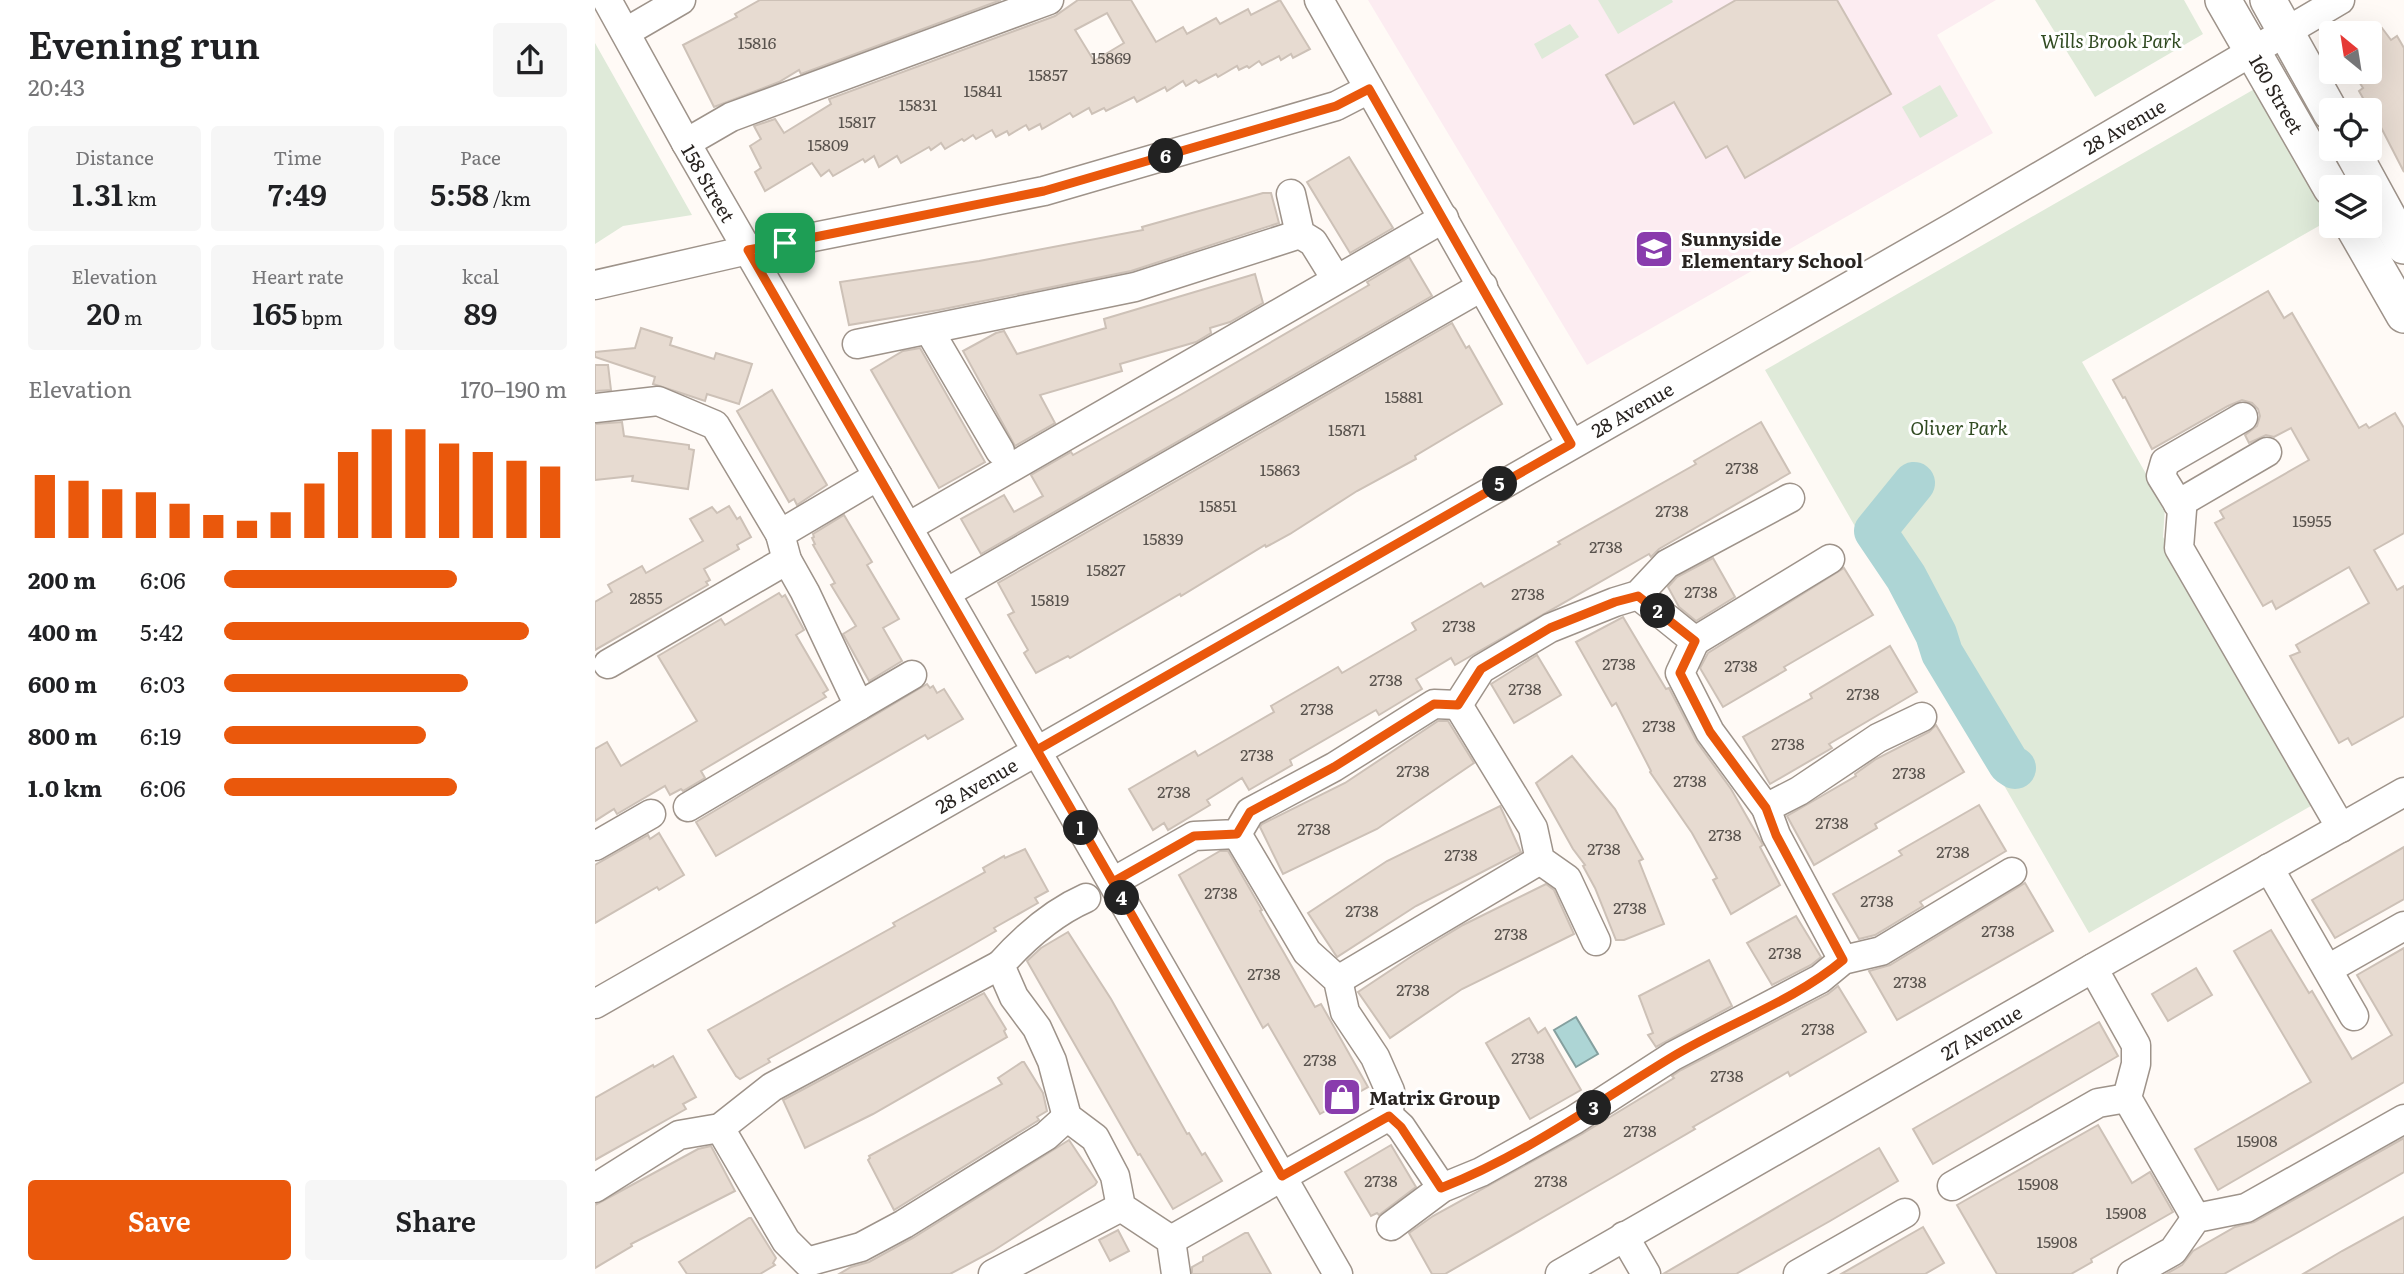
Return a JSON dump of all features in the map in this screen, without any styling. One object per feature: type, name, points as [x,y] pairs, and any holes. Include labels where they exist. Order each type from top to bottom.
[{"type":"main road","name":"160 Street","points":[[2223,0],[2324,175]]},
{"type":"main road","name":"160 Street","points":[[2268,0],[2323,98]]},
{"type":"main road","points":[[2357,161],[2404,246]]},
{"type":"main road","points":[[2360,238],[2404,315]]},
{"type":"street","name":"158 Street","points":[[607,0],[686,143],[1338,1274]]},
{"type":"street","points":[[626,32],[681,0]]},
{"type":"street","points":[[686,143],[731,117],[1049,0]]},
{"type":"street","points":[[1319,0],[1571,444]]},
{"type":"street","name":"28 Avenue","points":[[595,1004],[1953,227],[2340,0]]},
{"type":"street","points":[[595,285],[748,250],[1044,191],[1336,106],[1369,89]]},
{"type":"street","points":[[1291,194],[1300,234],[1313,242],[1336,279]]},
{"type":"street","points":[[908,527],[1444,218]]},
{"type":"street","points":[[857,344],[1135,286],[1300,234]]},
{"type":"street","points":[[946,593],[1483,286]]},
{"type":"street","points":[[929,330],[1000,451]]},
{"type":"street","points":[[595,408],[658,401],[715,425],[783,547],[859,706]]},
{"type":"street","points":[[2243,417],[2165,463],[2161,476],[2182,510],[2179,548],[2341,828]]},
{"type":"street","points":[[2178,504],[2267,452]]},
{"type":"street","points":[[608,664],[783,547],[878,477]]},
{"type":"street","points":[[1458,705],[1481,669],[1550,628],[1615,602],[1638,596],[1667,564],[1790,498]]},
{"type":"street","points":[[1830,559],[1695,641],[1680,673],[1710,732],[1766,808],[1776,835],[1843,960]]},
{"type":"street","points":[[1638,596],[1695,641]]},
{"type":"street","points":[[688,807],[912,675]]},
{"type":"street","points":[[1237,834],[1250,812],[1334,767],[1434,704],[1458,705]]},
{"type":"street","points":[[1458,705],[1533,828],[1540,860],[1567,879],[1595,941]]},
{"type":"street","points":[[1766,808],[1799,791],[1878,738],[1922,717]]},
{"type":"street","name":"27 Avenue","points":[[1560,1274],[2404,792]]},
{"type":"street","points":[[595,846],[651,814]]},
{"type":"street","points":[[1113,882],[1194,836],[1237,834]]},
{"type":"street","points":[[1237,834],[1307,952],[1338,980],[1345,1012],[1375,1057],[1389,1091],[1389,1116],[1401,1127],[1441,1188]]},
{"type":"street","points":[[1338,980],[1540,860]]},
{"type":"street","points":[[2269,868],[2354,1016]]},
{"type":"street","points":[[1391,1226],[1441,1188],[1481,1172],[1574,1121],[1673,1056],[1820,979],[1843,960],[1881,951],[2012,872]]},
{"type":"street","points":[[595,1188],[679,1135],[720,1128],[772,1087],[1000,964],[1044,923],[1086,898]]},
{"type":"street","points":[[2328,969],[2404,926]]},
{"type":"street","points":[[1000,964],[1014,997],[1037,1028],[1052,1061],[1067,1117],[1095,1138],[1115,1176],[1121,1207],[1171,1240],[1175,1274]]},
{"type":"street","points":[[2093,968],[2136,1045],[2136,1064],[2127,1098],[2196,1218]]},
{"type":"street","points":[[1952,1186],[2098,1103],[2127,1098]]},
{"type":"street","points":[[1171,1240],[1389,1116]]},
{"type":"street","points":[[720,1128],[802,1268],[862,1247],[904,1224],[1046,1136],[1067,1117]]},
{"type":"street","points":[[2132,1274],[2173,1251],[2196,1218],[2246,1208],[2404,1119]]},
{"type":"street","points":[[993,1274],[1121,1207]]},
{"type":"street","points":[[1798,1274],[1905,1213]]},
{"type":"street","points":[[1624,1237],[1646,1274]]},
{"type":"shaded area","name":"Sunnyside Elementary School","points":[[1368,0],[1996,0],[1937,35],[1993,133],[1587,365]]},
{"type":"green space","points":[[1598,0],[1672,0],[1673,2],[1618,34]]},
{"type":"green space","name":"Wills Brook Park","points":[[2035,0],[2184,0],[2203,34],[2095,97]]},
{"type":"green space","points":[[1570,24],[1579,37],[1542,59],[1534,44]]},
{"type":"green space","points":[[595,43],[692,215],[623,226],[595,244]]},
{"type":"green space","points":[[1940,85],[1958,116],[1920,138],[1902,107]]},
{"type":"green space","name":"Oliver Park","points":[[2258,87],[2319,193],[2319,226],[2082,362],[2165,507],[2163,537],[2316,803],[2089,933],[1765,370]]},
{"type":"water","points":[[1576,1017],[1598,1054],[1576,1067],[1554,1030]]},
{"type":"building","points":[[760,0],[1001,0],[801,74],[799,70],[779,82],[714,107],[683,45],[737,17],[735,14]]},
{"type":"building","points":[[1078,0],[1131,0],[1156,42],[1183,27],[1187,34],[1216,18],[1220,24],[1248,9],[1251,15],[1280,0],[1310,49],[1293,58],[1291,54],[1281,60],[1279,56],[1262,65],[1259,61],[1249,68],[1247,66],[1239,70],[1237,66],[1218,77],[1216,74],[1199,83],[1196,80],[1186,86],[1183,81],[1167,91],[1165,87],[1137,102],[1134,97],[1106,111],[1104,108],[1092,114],[1089,108],[1073,117],[1070,113],[1042,129],[1040,124],[1029,130],[1026,125],[1009,135],[1007,131],[996,137],[992,130],[976,139],[973,135],[964,141],[962,139],[945,149],[941,143],[901,163],[897,156],[879,167],[874,156],[865,162],[863,159],[833,176],[829,170],[821,176],[812,163],[765,191],[755,172],[761,168],[750,146],[761,139],[754,126],[775,119],[784,133],[831,104],[829,99],[1055,16]],"holes":[[[1107,13],[1124,43],[1094,61],[1075,30]]]},
{"type":"building","points":[[1736,0],[1837,0],[1891,94],[1745,178],[1727,146],[1706,158],[1674,102],[1634,124],[1606,75]]},
{"type":"building","points":[[2382,28],[2391,40],[2397,36],[2404,48],[2404,172],[2382,129],[2382,98],[2363,98],[2359,91],[2363,88],[2360,84],[2382,84]]},
{"type":"building","points":[[1349,157],[1393,228],[1350,253],[1307,182]]},
{"type":"building","points":[[1271,193],[1279,223],[1131,271],[939,310],[849,325],[840,282],[979,261],[1143,230],[1142,227]]},
{"type":"building","points":[[1409,257],[1432,296],[981,554],[961,519],[1004,495],[1014,512],[1043,496],[1031,475],[1071,452],[1073,455],[1182,394],[1369,285],[1367,282]]},
{"type":"building","points":[[1255,274],[1263,303],[1230,322],[1210,328],[1211,333],[1196,342],[1120,364],[1122,371],[1040,395],[1055,423],[1015,446],[963,351],[1004,331],[1017,354],[1106,328],[1104,319]]},
{"type":"building","points":[[2268,291],[2284,318],[2292,313],[2359,428],[2366,424],[2369,428],[2395,413],[2404,428],[2404,533],[2374,550],[2397,590],[2404,586],[2404,716],[2352,745],[2348,738],[2339,743],[2290,656],[2300,652],[2296,645],[2369,603],[2349,567],[2276,609],[2272,601],[2263,606],[2215,523],[2224,518],[2220,511],[2309,460],[2291,428],[2274,437],[2266,435],[2249,443],[2245,435],[2257,426],[2260,416],[2252,403],[2242,400],[2152,449],[2113,380]]},
{"type":"building","points":[[1452,323],[1466,348],[1469,346],[1502,404],[1290,534],[1266,547],[1265,545],[1070,658],[1068,656],[1036,673],[1024,653],[1028,650],[1008,615],[1014,612],[998,583]]},
{"type":"building","points":[[641,328],[672,338],[670,345],[714,359],[716,353],[752,364],[739,404],[707,394],[705,401],[653,384],[655,377],[595,357],[595,352],[635,348]]},
{"type":"building","points":[[920,348],[985,462],[939,488],[871,370],[903,351]]},
{"type":"building","points":[[595,365],[608,365],[611,390],[595,391]]},
{"type":"building","points":[[772,390],[827,485],[797,505],[794,499],[789,502],[737,411]]},
{"type":"building","points":[[622,422],[624,436],[689,445],[689,449],[694,450],[688,489],[632,481],[633,476],[595,480],[595,424]]},
{"type":"building","points":[[1761,422],[1790,473],[1659,549],[1651,557],[1649,554],[1455,665],[1451,658],[1416,679],[1422,689],[1379,715],[1376,710],[1290,760],[1292,765],[1249,790],[1242,778],[1207,800],[1210,805],[1168,830],[1164,823],[1153,830],[1129,789],[1195,751],[1198,756],[1274,712],[1271,706],[1338,667],[1342,673],[1416,630],[1412,623],[1481,583],[1484,587],[1560,544],[1558,542],[1696,464],[1694,461]]},
{"type":"building","points":[[729,506],[737,519],[740,517],[751,537],[737,545],[739,549],[704,569],[710,580],[706,582],[708,585],[595,650],[595,602],[612,592],[608,585],[642,566],[646,573],[703,541],[690,519],[712,507],[717,513]]},
{"type":"building","points":[[844,515],[872,562],[867,565],[899,619],[883,628],[902,661],[869,681],[843,634],[856,626],[831,585],[835,583],[813,545],[813,534]]},
{"type":"building","points":[[1713,558],[1735,597],[1696,621],[1679,607],[1668,587],[1677,577]]},
{"type":"building","points":[[1844,568],[1873,615],[1784,667],[1786,670],[1723,707],[1700,668],[1708,653]]},
{"type":"building","points":[[779,593],[782,597],[785,595],[804,630],[796,635],[828,690],[823,693],[826,697],[701,771],[705,778],[683,791],[681,789],[670,795],[665,786],[617,814],[614,809],[595,821],[595,749],[607,742],[621,766],[697,721],[658,656],[721,619],[725,625]]},
{"type":"building","points":[[1623,617],[1666,689],[1669,688],[1697,742],[1731,789],[1763,845],[1760,847],[1780,885],[1731,914],[1713,880],[1717,878],[1692,833],[1650,772],[1616,703],[1612,706],[1576,642]]},
{"type":"building","points":[[1890,646],[1917,692],[1829,744],[1832,748],[1770,784],[1743,737],[1812,698],[1810,694]]},
{"type":"building","points":[[1537,655],[1561,695],[1514,723],[1491,684]]},
{"type":"building","points":[[927,684],[930,688],[933,686],[937,693],[944,689],[963,719],[928,739],[925,735],[716,856],[696,822]]},
{"type":"building","points":[[1438,721],[1448,721],[1474,763],[1377,829],[1283,874],[1260,827],[1262,824],[1345,783]]},
{"type":"building","points":[[1936,725],[1964,772],[1875,824],[1877,828],[1814,865],[1787,816],[1856,776],[1855,774],[1876,759],[1929,732]]},
{"type":"building","points":[[1572,756],[1615,809],[1643,859],[1639,861],[1664,924],[1624,940],[1616,940],[1583,866],[1585,865],[1536,783]]},
{"type":"building","points":[[1979,805],[2006,851],[1920,902],[1923,906],[1875,935],[1859,939],[1833,894],[1902,855],[1899,851]]},
{"type":"building","points":[[1500,806],[1521,852],[1416,906],[1337,957],[1308,913],[1387,861]]},
{"type":"building","points":[[659,833],[684,875],[659,890],[657,887],[595,923],[595,865],[648,835],[650,839]]},
{"type":"building","points":[[2404,847],[2404,899],[2335,938],[2312,900]]},
{"type":"building","points":[[1025,849],[1048,891],[1035,898],[1038,903],[994,928],[996,931],[965,949],[768,1059],[770,1062],[740,1079],[736,1076],[708,1030],[895,926],[893,923],[985,872],[983,868],[1004,856],[1005,858]]},
{"type":"building","points":[[1220,851],[1228,851],[1315,1007],[1321,1004],[1368,1087],[1320,1114],[1268,1024],[1263,1028],[1179,875]]},
{"type":"building","points":[[2025,883],[2053,931],[1897,1020],[1869,971],[1890,965]]},
{"type":"building","points":[[1546,884],[1554,890],[1574,934],[1462,989],[1390,1038],[1358,992],[1463,925]]},
{"type":"building","points":[[1796,916],[1821,957],[1772,985],[1747,943]]},
{"type":"building","points":[[2271,930],[2309,993],[2312,991],[2352,1059],[2392,1035],[2357,975],[2404,948],[2404,1082],[2218,1190],[2195,1149],[2311,1082],[2234,951]]},
{"type":"building","points":[[1068,932],[1111,999],[1187,1134],[1189,1133],[1202,1155],[1205,1153],[1222,1181],[1173,1209],[1140,1154],[1138,1155],[1027,961],[1041,948]]},
{"type":"building","points":[[1709,960],[1732,1006],[1656,1047],[1648,1035],[1653,1033],[1639,996]]},
{"type":"building","points":[[2196,968],[2212,995],[2168,1021],[2152,994]]},
{"type":"building","points":[[1838,986],[1866,1032],[1790,1076],[1788,1072],[1445,1274],[1432,1274],[1409,1233],[1433,1216],[1582,1134],[1674,1078],[1672,1076],[1681,1070],[1828,994]]},
{"type":"building","points":[[984,993],[1006,1029],[1004,1031],[1007,1037],[873,1114],[805,1148],[783,1100]]},
{"type":"building","points":[[1529,1018],[1538,1033],[1545,1028],[1581,1090],[1530,1119],[1486,1043]]},
{"type":"building","points":[[2099,1022],[2118,1056],[1933,1164],[1913,1129]]},
{"type":"building","points":[[673,1056],[696,1097],[683,1104],[686,1109],[595,1160],[595,1098]]},
{"type":"building","points":[[1022,1062],[1043,1093],[1047,1111],[1037,1117],[1039,1120],[894,1210],[868,1160],[869,1156],[1002,1084],[998,1078]]},
{"type":"building","points":[[2098,1125],[2132,1183],[2150,1172],[2173,1212],[2091,1259],[2092,1262],[2071,1274],[1997,1274],[1957,1205]]},
{"type":"building","points":[[2404,1138],[2404,1172],[2334,1212],[2224,1274],[2166,1274],[2182,1265],[2193,1251],[2235,1227],[2254,1222]]},
{"type":"building","points":[[1069,1140],[1097,1182],[1095,1185],[993,1251],[950,1274],[839,1274],[869,1262],[913,1238]]},
{"type":"building","points":[[1391,1145],[1416,1187],[1379,1215],[1377,1213],[1371,1216],[1345,1172]]},
{"type":"building","points":[[711,1146],[735,1191],[631,1244],[632,1246],[595,1268],[595,1205],[698,1149]]},
{"type":"building","points":[[1879,1148],[1898,1181],[1830,1221],[1736,1274],[1663,1274]]},
{"type":"building","points":[[2404,1217],[2404,1274],[2303,1274],[2342,1251]]},
{"type":"building","points":[[749,1218],[776,1258],[773,1263],[775,1265],[760,1274],[687,1274],[679,1262]]},
{"type":"building","points":[[1923,1227],[1944,1263],[1925,1274],[1841,1274]]},
{"type":"building","points":[[1118,1230],[1129,1251],[1110,1261],[1099,1240]]},
{"type":"building","points":[[1248,1233],[1271,1274],[1192,1274],[1192,1267],[1203,1261],[1203,1257]]},
{"type":"waterway","points":[[1914,483],[1875,531],[1906,577],[1936,634],[1942,653],[2009,764],[2015,768]]},
{"type":"place","name":"Sunnyside Elementary School","points":[[1654,249]]},
{"type":"place","name":"Matrix Group","points":[[1342,1097]]},
{"type":"route","points":[[785,243],[748,250],[1113,882],[1194,836],[1237,834],[1250,812],[1334,767],[1434,704],[1458,705],[1481,669],[1550,628],[1615,602],[1638,596],[1695,641],[1680,673],[1710,732],[1766,808],[1776,835],[1843,960],[1820,979],[1673,1056],[1574,1121],[1481,1172],[1441,1188],[1401,1127],[1389,1116],[1282,1176],[1113,882],[1037,750],[1571,444],[1369,89],[1336,106],[1044,191],[785,243]]}]
